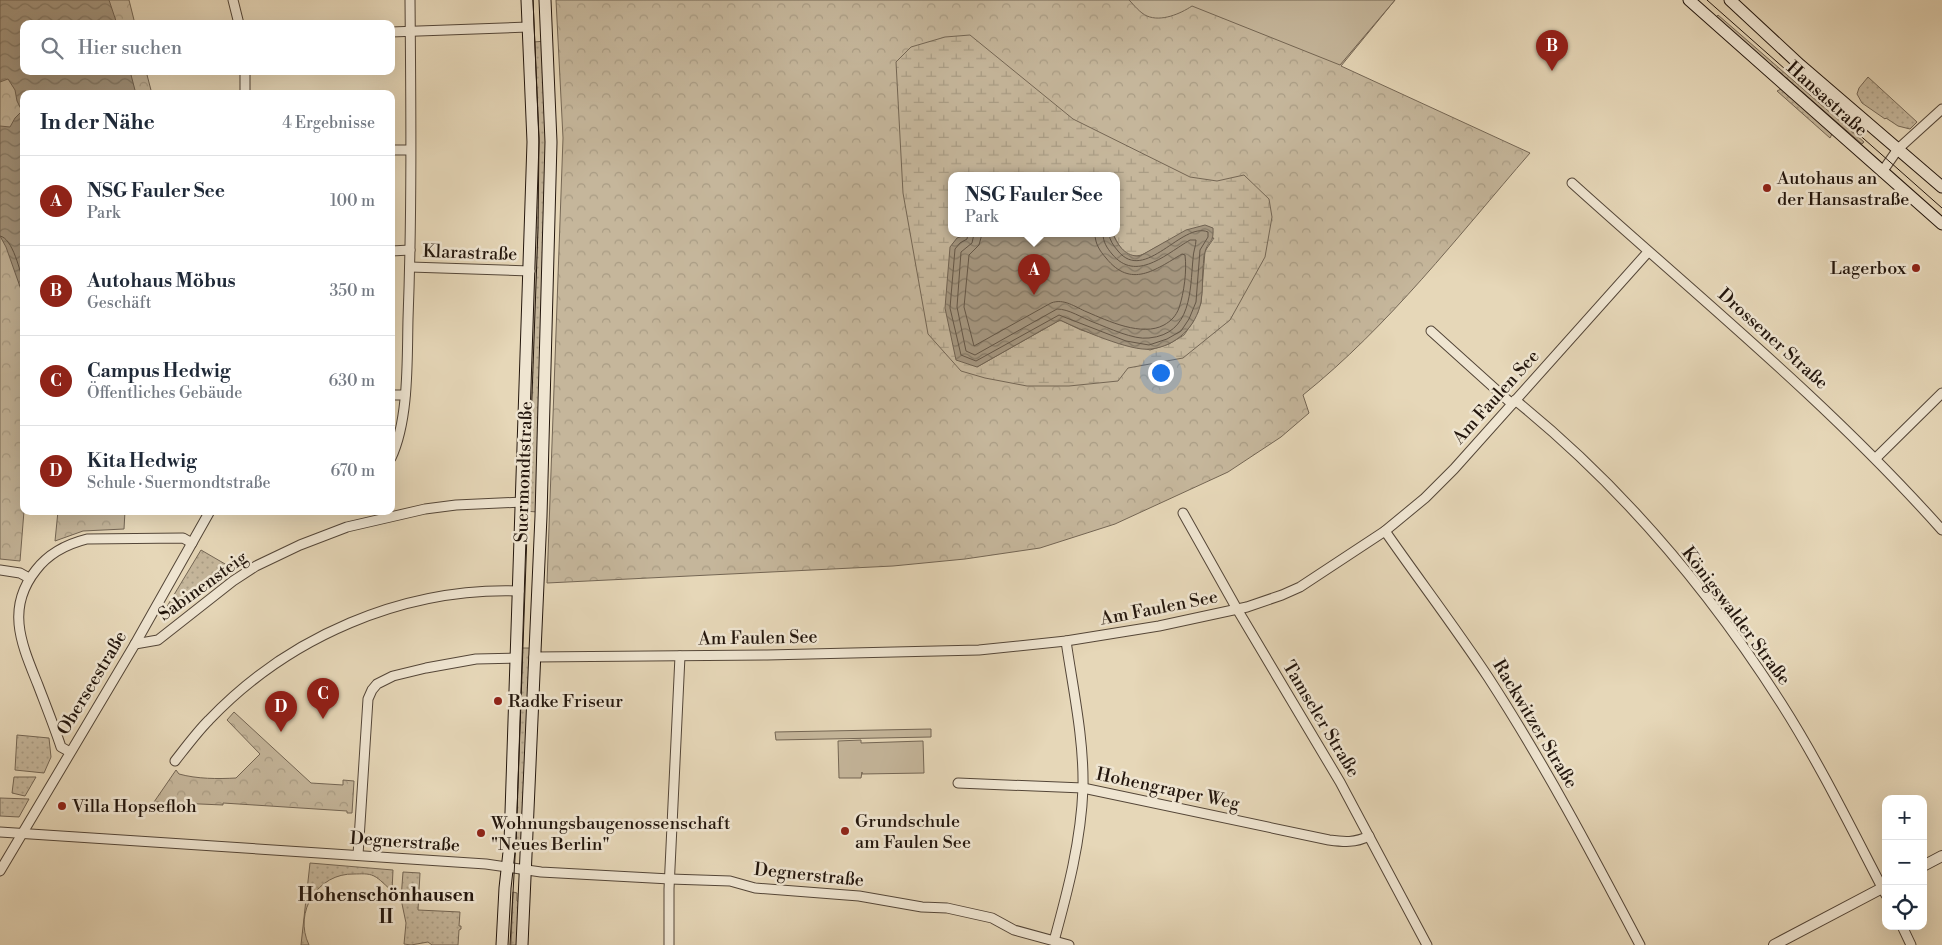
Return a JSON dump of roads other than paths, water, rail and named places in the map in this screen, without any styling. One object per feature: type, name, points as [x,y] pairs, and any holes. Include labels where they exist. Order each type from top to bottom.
[{"type":"main road","name":"Suermondtstraße","points":[[502,945],[508,867],[530,271],[533,119],[526,0]]},
{"type":"main road","name":"Suermondtstraße","points":[[522,945],[541,516],[551,142],[545,0]]},
{"type":"main road","name":"Hansastraße","points":[[1688,0],[1942,224]]},
{"type":"main road","name":"Hansastraße","points":[[1730,0],[1785,52],[1942,187]]},
{"type":"street","points":[[233,0],[238,20]]},
{"type":"street","points":[[395,444],[401,424],[405,395],[410,267],[410,0]]},
{"type":"street","points":[[395,32],[528,27]]},
{"type":"street","points":[[245,75],[245,90]]},
{"type":"street","points":[[1882,172],[1898,149],[1942,109]]},
{"type":"street","points":[[395,150],[410,150]]},
{"type":"street","name":"Drossener Straße","points":[[1572,183],[1822,405],[1876,458],[1942,530]]},
{"type":"street","name":"Klarastraße","points":[[395,252],[410,250]]},
{"type":"street","name":"Am Faulen See","points":[[534,657],[978,650],[1066,641],[1160,626],[1237,609],[1282,595],[1300,587],[1385,531],[1425,498],[1448,475],[1648,252]]},
{"type":"street","name":"Klarastraße","points":[[410,267],[530,271]]},
{"type":"street","name":"Königswalder Straße","points":[[1431,331],[1558,437],[1639,518],[1710,602],[1781,703],[1812,755],[1882,885]]},
{"type":"street","points":[[1876,458],[1942,393]]},
{"type":"street","points":[[395,395],[405,395]]},
{"type":"street","name":"Sabinensteig","points":[[395,513],[456,504],[522,502]]},
{"type":"street","name":"Tamseler Straße","points":[[1182,513],[1340,782],[1427,945]]},
{"type":"street","name":"Oberseestraße","points":[[0,871],[135,644],[208,515]]},
{"type":"street","name":"Sabinensteig","points":[[135,644],[158,640],[233,581],[256,566],[365,517],[380,515]]},
{"type":"street","name":"Rackwitzer Straße","points":[[1385,531],[1445,613],[1489,678],[1549,777],[1640,945]]},
{"type":"street","points":[[70,752],[61,747],[20,637],[18,623],[19,606],[23,591],[30,578],[47,557],[76,541],[88,539],[183,538],[192,543]]},
{"type":"street","points":[[0,570],[20,573],[30,578]]},
{"type":"street","points":[[175,761],[208,720],[247,685],[272,666],[326,632],[369,615],[440,596],[518,591]]},
{"type":"street","points":[[1054,941],[1070,882],[1079,834],[1083,788],[1081,748],[1066,641]]},
{"type":"street","points":[[669,945],[670,879],[680,656]]},
{"type":"street","points":[[358,856],[368,699],[372,690],[383,680],[426,668],[476,659],[515,658]]},
{"type":"street","name":"Hohengraper Weg","points":[[958,783],[1083,788],[1329,840],[1350,842],[1369,836]]},
{"type":"street","name":"Degnerstraße","points":[[0,832],[358,856],[526,870],[730,881],[755,888],[858,896],[912,906],[947,908],[992,918],[1014,930],[1070,945]]},
{"type":"street","points":[[1927,864],[1942,856]]},
{"type":"street","points":[[1780,944],[1882,892]]},
{"type":"street","points":[[1904,930],[1911,945]]},
{"type":"water","points":[[0,0],[109,0],[116,20],[20,20],[20,75],[131,75],[135,90],[20,90],[20,107],[15,90],[8,79],[0,82]]},
{"type":"water","points":[[20,113],[20,287],[6,247],[0,236],[0,126],[10,127]]},
{"type":"water","points":[[1205,225],[1213,228],[1213,233],[1204,256],[1202,298],[1195,319],[1184,334],[1169,344],[1151,349],[1131,347],[1118,344],[1060,320],[977,367],[956,360],[945,308],[950,247],[957,238],[1114,237],[1117,243],[1127,253],[1140,256],[1186,230]]},
{"type":"tram line","points":[[510,945],[516,840],[538,229],[539,138],[533,0]]},
{"type":"tram line","points":[[1707,0],[1942,208]]},
{"type":"place","name":"Autohaus Möbus","points":[[1552,71]]},
{"type":"place","name":"Autohaus an der Hansastraße","points":[[1767,188]]},
{"type":"place","name":"Lagerbox","points":[[1916,268]]},
{"type":"place","name":"NSG Fauler See","points":[[1034,295]]},
{"type":"place","name":"Radke Friseur","points":[[498,701]]},
{"type":"place","name":"Campus Hedwig","points":[[323,719]]},
{"type":"place","name":"Kita Hedwig","points":[[281,732]]},
{"type":"place","name":"Villa Hopsefloh","points":[[62,806]]},
{"type":"place","name":"Grundschule am Faulen See","points":[[845,831]]},
{"type":"place","name":"Wohnungsbaugenossenschaft \"Neues Berlin\"","points":[[481,833]]},
{"type":"district","name":"Hohenschönhausen II","points":[[386,906]]}]
